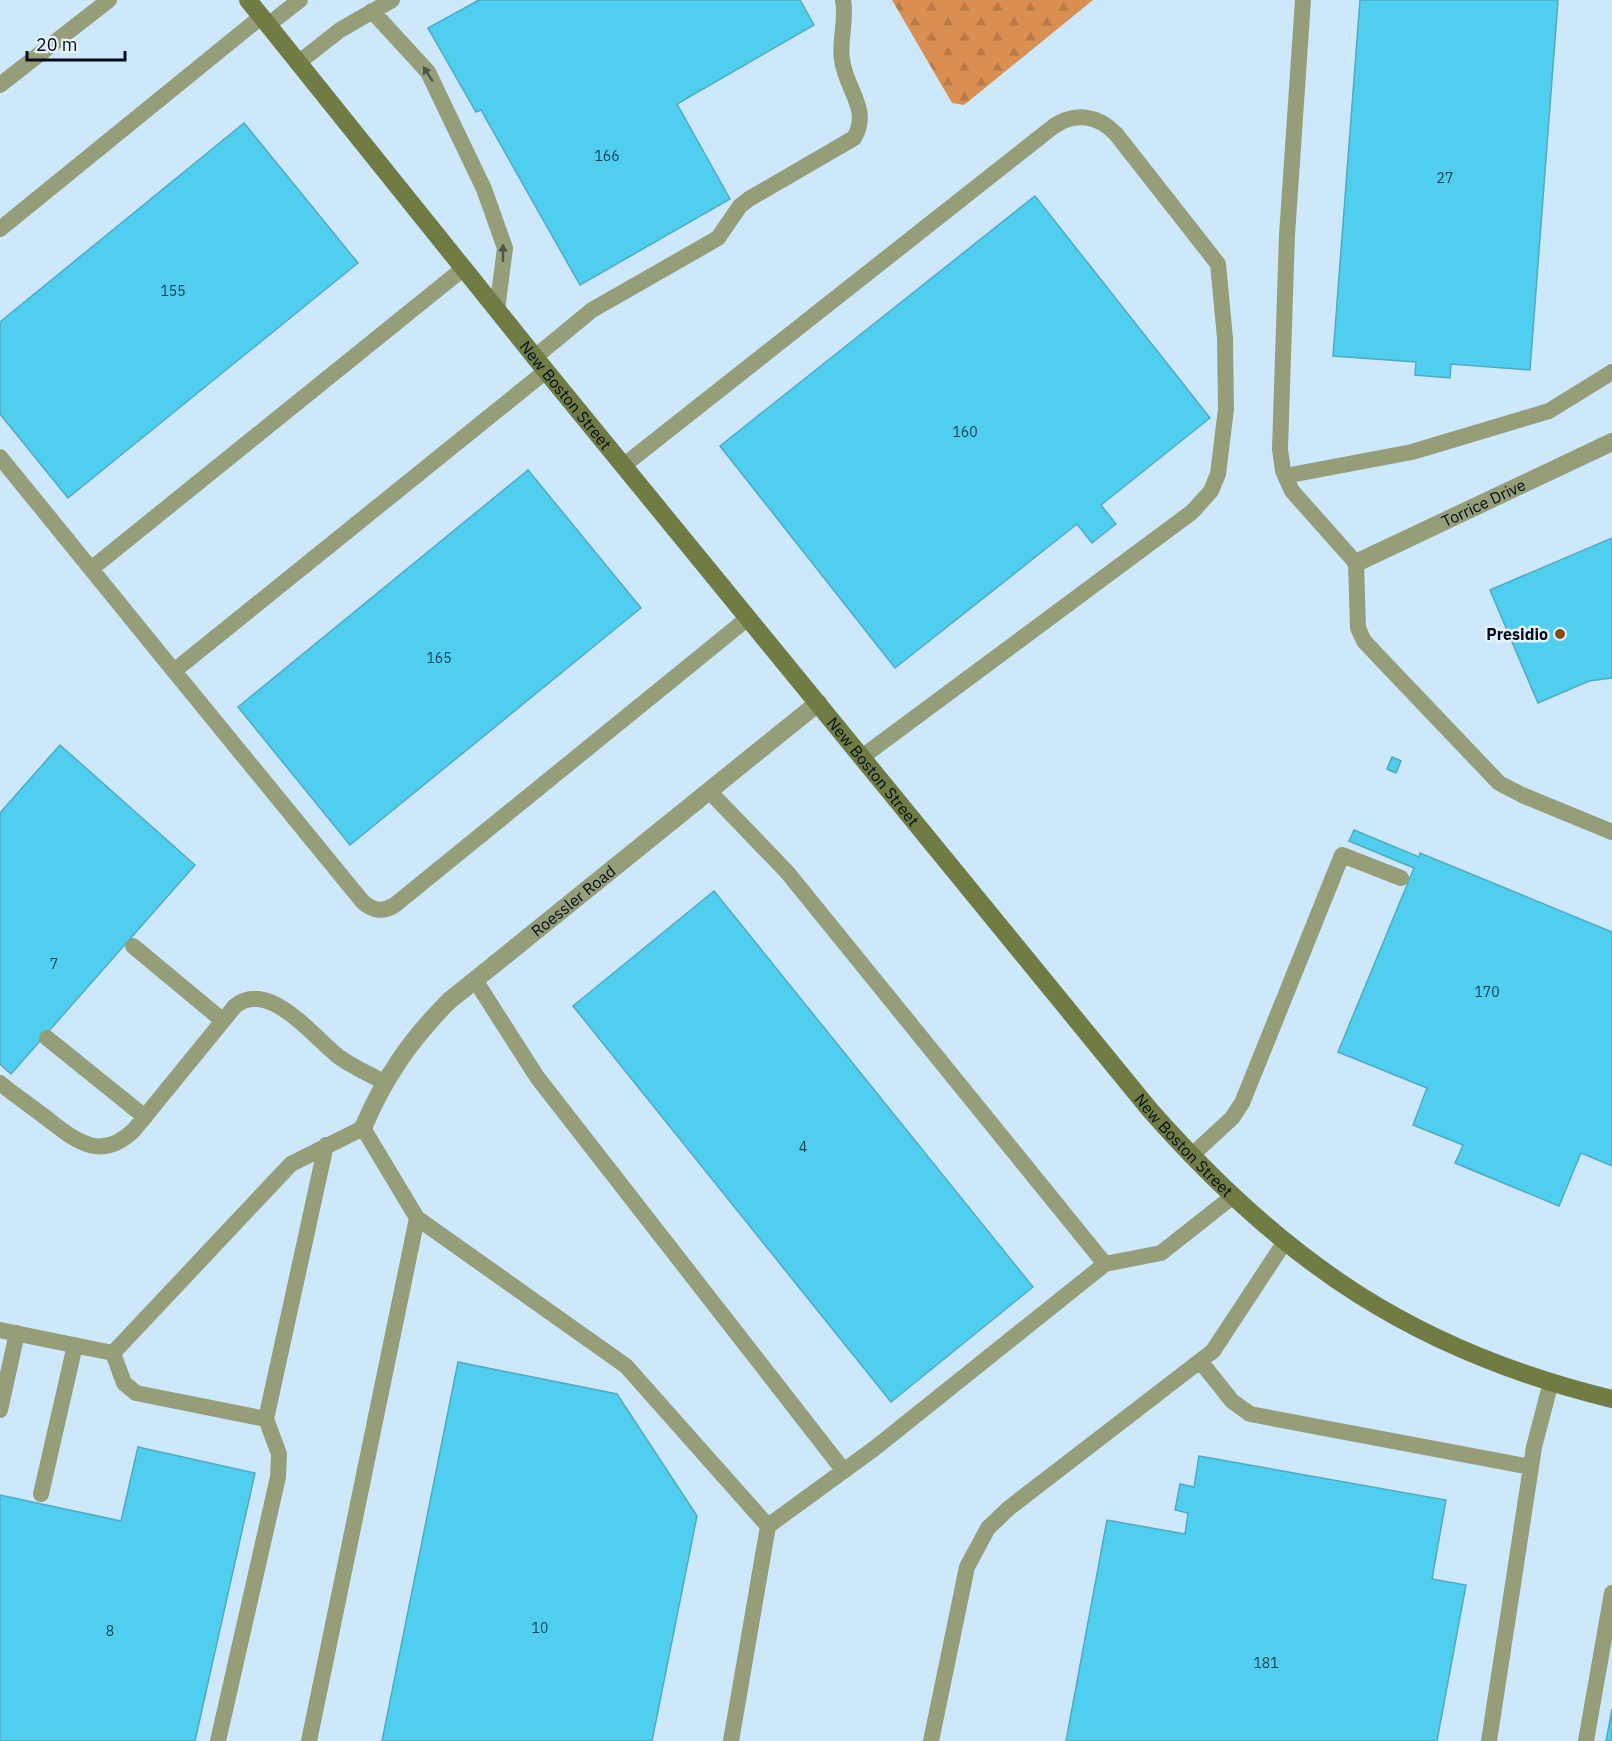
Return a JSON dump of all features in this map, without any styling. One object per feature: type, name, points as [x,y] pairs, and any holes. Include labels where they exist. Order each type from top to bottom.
[{"type":"main road","name":"New Boston Street","points":[[248,0],[623,466],[1191,1156],[1232,1197],[1284,1243],[1336,1281],[1398,1319],[1459,1349],[1551,1382],[1612,1399]]},
{"type":"street","name":"Torrice Drive","points":[[1356,563],[1612,442]]},
{"type":"street","name":"Roessler Road","points":[[363,1128],[384,1082],[427,1023],[475,980],[818,703]]},
{"type":"lane","points":[[0,85],[110,0]]},
{"type":"lane","points":[[0,229],[265,21],[300,0]]},
{"type":"lane","points":[[298,63],[340,30],[392,0]]},
{"type":"lane","points":[[174,671],[540,364],[592,310],[718,238],[746,201],[854,138],[860,127],[861,114],[843,64],[843,0]]},
{"type":"lane","points":[[1303,0],[1287,235],[1280,449],[1285,476],[1300,500],[1356,563],[1357,624],[1364,641],[1498,783],[1612,832]]},
{"type":"lane","points":[[372,11],[428,72],[484,189],[505,248],[497,310]]},
{"type":"lane","points":[[623,466],[1054,126],[1069,118],[1087,117],[1103,123],[1116,134],[1218,264],[1225,338],[1226,409],[1220,464],[1215,483],[1205,499],[1192,512],[862,758]]},
{"type":"lane","points":[[91,569],[464,268]]},
{"type":"lane","points":[[1285,476],[1412,452],[1549,411],[1612,372]]},
{"type":"lane","points":[[0,457],[362,901],[372,908],[385,910],[396,904],[748,618]]},
{"type":"lane","points":[[709,791],[787,872],[1105,1264]]},
{"type":"lane","points":[[1191,1156],[1232,1118],[1242,1104],[1342,855],[1401,878]]},
{"type":"lane","points":[[133,946],[222,1020]]},
{"type":"lane","points":[[475,980],[537,1077],[844,1471]]},
{"type":"lane","points":[[0,1083],[73,1138],[88,1145],[105,1147],[121,1142],[145,1117],[235,1006],[247,999],[260,998],[273,1002],[340,1058],[384,1082]]},
{"type":"lane","points":[[47,1038],[145,1117]]},
{"type":"lane","points":[[113,1353],[285,1170],[299,1159],[363,1128],[417,1218],[626,1366],[768,1526]]},
{"type":"lane","points":[[218,1741],[278,1478],[279,1454],[267,1419],[326,1145]]},
{"type":"lane","points":[[731,1741],[768,1526],[844,1471],[1105,1264],[1161,1253],[1232,1197]]},
{"type":"lane","points":[[309,1741],[417,1218]]},
{"type":"lane","points":[[932,1741],[963,1581],[972,1553],[983,1534],[1009,1508],[1213,1351],[1284,1243]]},
{"type":"lane","points":[[0,1330],[113,1353]]},
{"type":"lane","points":[[0,1410],[17,1333]]},
{"type":"lane","points":[[41,1494],[75,1345]]},
{"type":"lane","points":[[113,1353],[124,1383],[136,1393],[267,1419]]},
{"type":"lane","points":[[1200,1361],[1232,1401],[1250,1414],[1531,1467]]},
{"type":"lane","points":[[1489,1741],[1531,1467],[1551,1382]]},
{"type":"lane","points":[[1586,1741],[1612,1593]]},
{"type":"green space","points":[[892,0],[1093,0],[964,105],[952,103]]},
{"type":"building","points":[[479,0],[800,0],[814,25],[677,104],[730,199],[580,285],[481,110],[476,112],[428,28]]},
{"type":"building","points":[[1360,0],[1558,0],[1530,370],[1451,364],[1450,378],[1415,375],[1416,362],[1333,356]]},
{"type":"building","points":[[244,123],[358,263],[68,498],[0,414],[0,322]]},
{"type":"building","points":[[1035,196],[1210,418],[1101,505],[1116,524],[1092,543],[1077,524],[895,668],[720,446]]},
{"type":"building","points":[[528,470],[641,608],[350,845],[238,707]]},
{"type":"building","name":"Presidio","points":[[1612,538],[1612,678],[1589,681],[1538,703],[1490,590]]},
{"type":"building","points":[[60,745],[195,865],[11,1074],[0,1064],[0,813]]},
{"type":"building","points":[[1392,757],[1401,761],[1396,773],[1387,769]]},
{"type":"building","points":[[1354,830],[1419,857],[1420,853],[1612,932],[1612,1166],[1581,1153],[1559,1206],[1455,1163],[1463,1145],[1413,1125],[1427,1088],[1338,1052],[1414,868],[1349,841]]},
{"type":"building","points":[[714,891],[1033,1287],[891,1402],[573,1006]]},
{"type":"building","points":[[458,1362],[617,1394],[697,1516],[652,1741],[382,1741]]},
{"type":"building","points":[[138,1447],[255,1473],[195,1741],[0,1741],[0,1495],[121,1521]]},
{"type":"building","points":[[1199,1456],[1446,1500],[1432,1579],[1466,1585],[1437,1741],[1066,1741],[1107,1520],[1185,1534],[1188,1513],[1175,1510],[1180,1484],[1194,1487]]},
{"type":"building","points":[[1612,1709],[1612,1741],[1606,1741]]},
{"type":"place","name":"Presidio","points":[[1560,634]]}]
